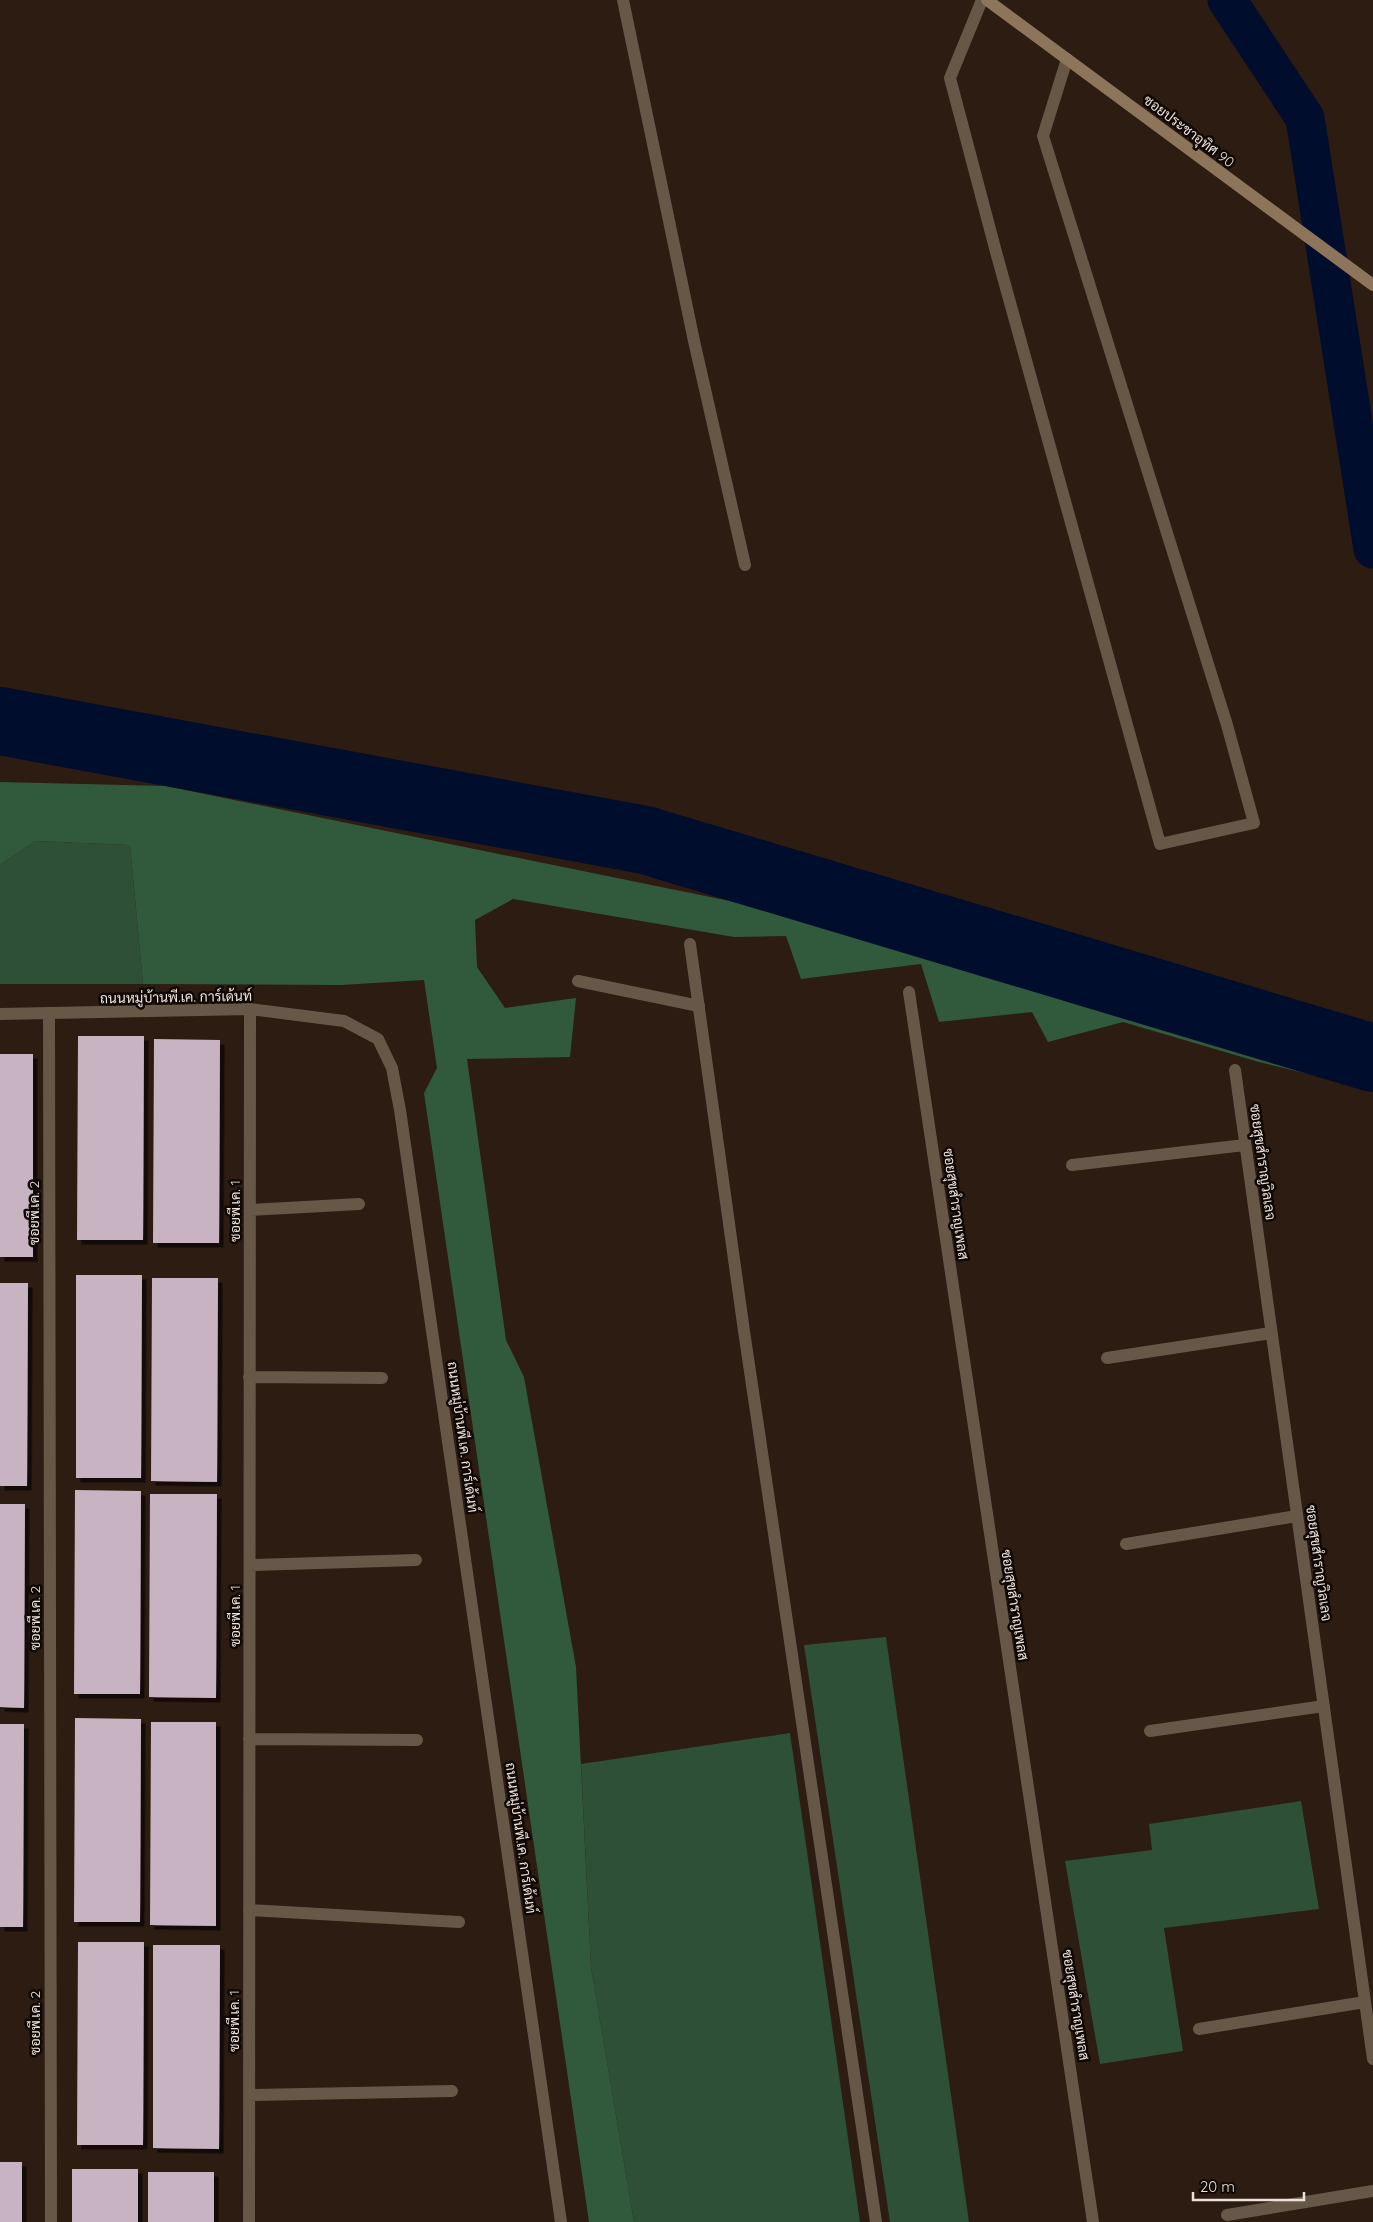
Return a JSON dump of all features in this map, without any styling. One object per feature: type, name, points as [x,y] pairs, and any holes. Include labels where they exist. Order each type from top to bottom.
[{"type":"street","points":[[623,0],[694,341],[745,565]]},
{"type":"street","points":[[982,0],[950,78],[998,262],[1160,844],[1254,823],[1227,725],[1043,136],[1068,59]]},
{"type":"street","name":"ซอยประชาอุทิศ 90","points":[[987,0],[1369,282]]},
{"type":"street","points":[[690,944],[744,1331],[876,2222]]},
{"type":"street","points":[[578,981],[699,1006]]},
{"type":"street","name":"ซอยสุขสำราญเพลส","points":[[910,992],[1093,2222]]},
{"type":"street","name":"ถนนหมู่บ้านพี.เค. การ์เด้นท์","points":[[0,1014],[250,1009],[344,1021],[378,1039],[392,1068],[402,1119],[561,2222]]},
{"type":"street","name":"ซอยพี.เค. 1","points":[[249,2222],[250,1009]]},
{"type":"street","name":"ซอยพี.เค. 2","points":[[49,1014],[50,2222]]},
{"type":"street","name":"ซอยสุขสำราญวิลเลจ","points":[[1235,1070],[1373,2059]]},
{"type":"street","points":[[1072,1164],[1246,1145]]},
{"type":"street","points":[[250,1210],[359,1204]]},
{"type":"street","points":[[1107,1358],[1271,1333]]},
{"type":"street","points":[[250,1378],[382,1378]]},
{"type":"street","points":[[1126,1544],[1298,1516]]},
{"type":"street","points":[[250,1564],[416,1560]]},
{"type":"street","points":[[1150,1731],[1324,1706]]},
{"type":"street","points":[[249,1739],[417,1740]]},
{"type":"street","points":[[250,1910],[459,1922]]},
{"type":"street","points":[[1199,2029],[1365,2002]]},
{"type":"street","points":[[249,2095],[452,2091]]},
{"type":"street","points":[[1226,2215],[1373,2191]]},
{"type":"green space","points":[[0,782],[166,786],[881,932],[1033,984],[1242,1046],[1351,1084],[1259,1062],[1123,1022],[1048,1042],[1032,1012],[939,1022],[921,964],[801,979],[786,936],[734,937],[513,899],[475,920],[477,967],[505,1008],[576,998],[570,1057],[467,1059],[506,1340],[524,1377],[576,1667],[591,1967],[634,2222],[589,2222],[424,1093],[437,1068],[424,980],[341,985],[143,984],[130,845],[35,841],[0,865]]},
{"type":"green space","points":[[35,841],[130,845],[143,984],[0,984],[0,865]]},
{"type":"green space","points":[[886,1637],[969,2222],[890,2222],[804,1645]]},
{"type":"green space","points":[[790,1733],[860,2222],[634,2222],[591,1967],[581,1764]]},
{"type":"green space","points":[[1301,1801],[1319,1909],[1164,1928],[1183,2051],[1100,2064],[1065,1861],[1152,1850],[1149,1824]]},
{"type":"building","points":[[78,1036],[144,1036],[143,1240],[77,1240]]},
{"type":"building","points":[[154,1039],[220,1040],[219,1243],[153,1243]]},
{"type":"building","points":[[0,1054],[33,1054],[33,1257],[0,1257]]},
{"type":"building","points":[[76,1275],[142,1275],[141,1478],[76,1478]]},
{"type":"building","points":[[152,1278],[218,1278],[217,1482],[151,1481]]},
{"type":"building","points":[[0,1283],[28,1283],[27,1486],[0,1486]]},
{"type":"building","points":[[75,1490],[141,1491],[140,1694],[74,1694]]},
{"type":"building","points":[[150,1494],[217,1494],[216,1698],[149,1697]]},
{"type":"building","points":[[0,1504],[25,1504],[24,1708],[0,1707]]},
{"type":"building","points":[[75,1718],[141,1719],[140,1922],[74,1922]]},
{"type":"building","points":[[151,1722],[216,1722],[216,1926],[150,1925]]},
{"type":"building","points":[[0,1724],[24,1724],[23,1927],[0,1927]]},
{"type":"building","points":[[78,1942],[144,1942],[143,2145],[77,2145]]},
{"type":"building","points":[[153,1945],[220,1945],[219,2149],[153,2148]]},
{"type":"building","points":[[0,2162],[22,2162],[22,2222],[0,2222]]},
{"type":"building","points":[[72,2169],[138,2169],[138,2222],[72,2222]]},
{"type":"building","points":[[148,2172],[214,2172],[214,2222],[148,2222]]},
{"type":"waterway","points":[[1227,0],[1305,118],[1373,549]]},
{"type":"waterway","points":[[0,721],[645,840],[1373,1058]]}]
